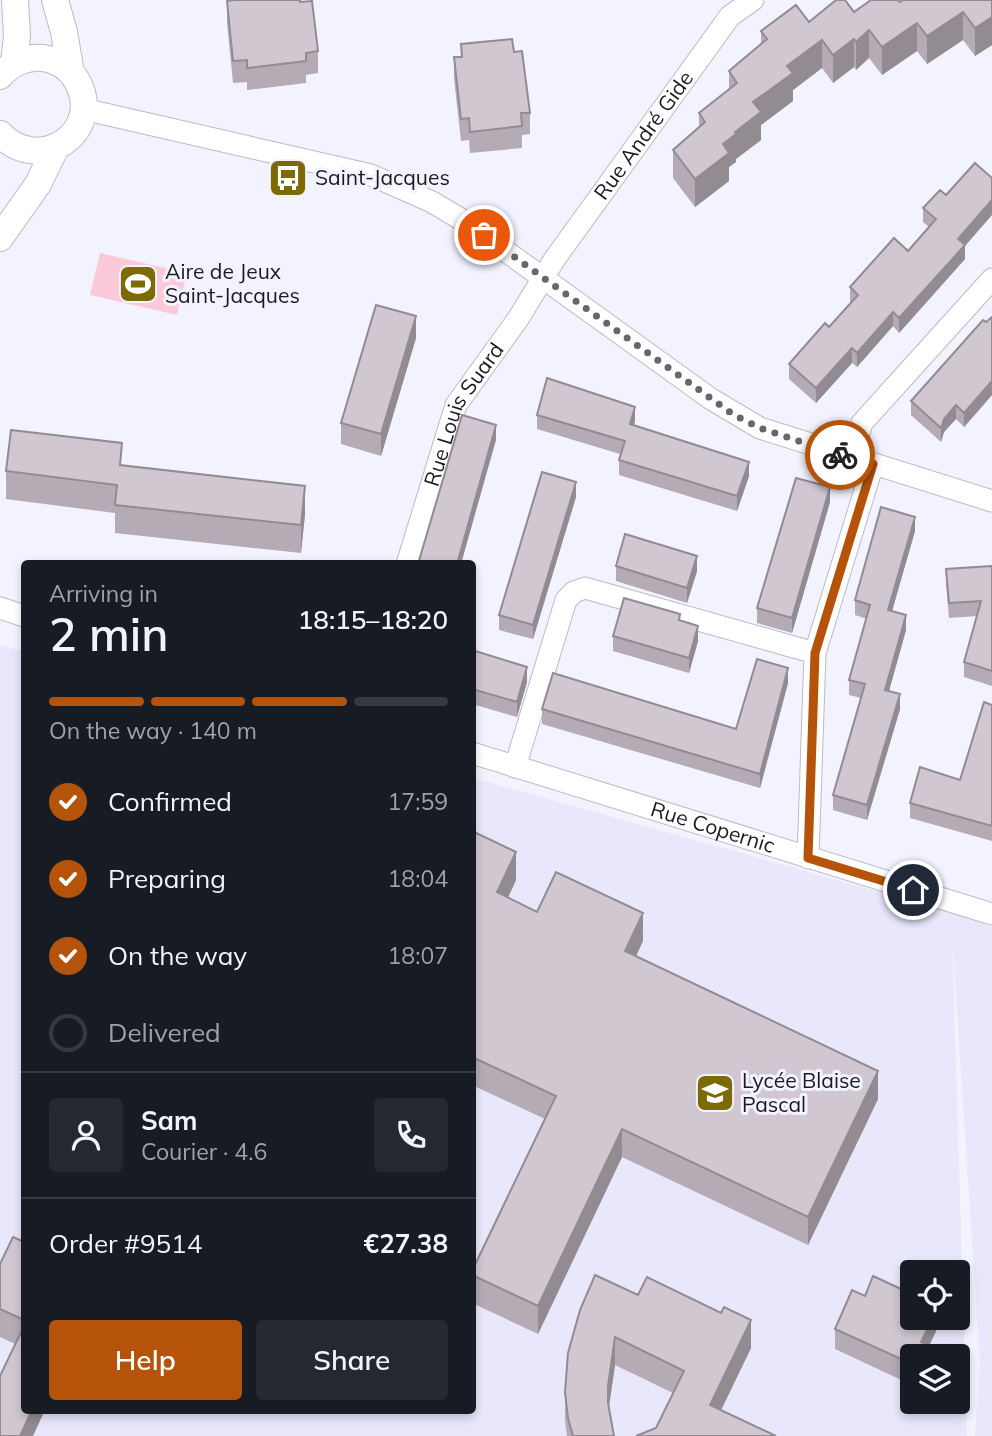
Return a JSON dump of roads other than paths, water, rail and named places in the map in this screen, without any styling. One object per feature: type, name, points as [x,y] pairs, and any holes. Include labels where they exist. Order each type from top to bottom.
[{"type":"street","points":[[7,70],[17,36],[15,0]]},
{"type":"street","points":[[55,0],[71,73]]},
{"type":"street","name":"Rue André Gide","points":[[544,277],[730,16],[753,0]]},
{"type":"street","points":[[0,134],[20,149],[33,152],[56,147],[70,138],[78,127],[83,109],[81,88],[71,73],[53,61],[27,59],[7,70]]},
{"type":"street","points":[[83,109],[371,175],[432,202],[464,220],[734,415],[760,428],[992,501]]},
{"type":"street","points":[[0,238],[38,184],[56,147]]},
{"type":"street","name":"Rue Louis Suard","points":[[408,560],[456,405],[518,320],[544,277]]},
{"type":"street","points":[[851,458],[862,423],[992,279]]},
{"type":"street","points":[[808,858],[815,653],[873,464]]},
{"type":"street","points":[[515,767],[566,600],[573,592],[585,588],[815,653]]},
{"type":"street","points":[[0,608],[21,615]]},
{"type":"street","name":"Rue Copernic","points":[[476,754],[992,914]]},
{"type":"place","name":"Saint-Jacques","points":[[288,178]]},
{"type":"place","name":"Aire de Jeux Saint-Jacques","points":[[138,284]]},
{"type":"place","name":"Lycée Blaise Pascal","points":[[715,1093]]}]
